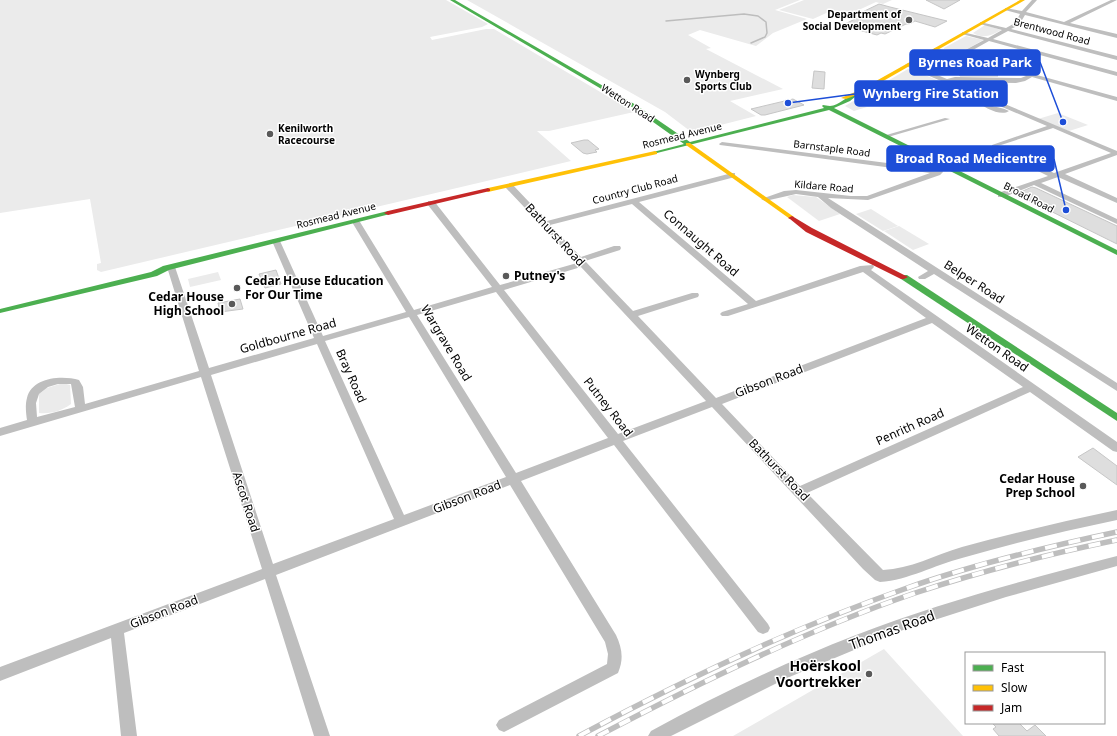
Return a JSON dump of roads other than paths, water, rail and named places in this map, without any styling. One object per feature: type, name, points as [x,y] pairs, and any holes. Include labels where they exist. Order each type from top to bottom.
[{"type":"main road","name":"Wetton Road","points":[[452,0],[618,96],[821,227],[901,274],[1116,417]]},
{"type":"main road","name":"Wetton Road","points":[[460,0],[650,109],[764,199],[809,230],[901,274]]},
{"type":"main road","name":"Rosmead Avenue","points":[[0,305],[154,268],[168,267],[431,203],[511,185],[527,183],[827,107],[848,100],[1023,0]]},
{"type":"main road","name":"Broad Road","points":[[827,107],[1117,253]]},
{"type":"main road","name":"Rosmead Avenue","points":[[0,311],[154,274],[168,267]]},
{"type":"street","points":[[1031,75],[1023,80],[1016,81],[955,79],[932,69],[930,66],[938,61],[959,55],[1014,25],[1035,0]]},
{"type":"street","points":[[1065,23],[1115,1]]},
{"type":"street","points":[[1008,9],[1117,36]]},
{"type":"street","name":"Brentwood Road","points":[[982,23],[1117,58]]},
{"type":"street","points":[[964,33],[1117,74]]},
{"type":"street","points":[[936,49],[1117,99]]},
{"type":"street","points":[[908,65],[1117,153]]},
{"type":"street","points":[[862,105],[955,79]]},
{"type":"street","points":[[886,136],[947,119]]},
{"type":"street","points":[[1053,126],[995,145],[994,147],[1117,200]]},
{"type":"street","name":"Barnstaple Road","points":[[722,144],[939,172]]},
{"type":"street","points":[[1001,195],[1117,153]]},
{"type":"street","name":"Kildare Road","points":[[764,199],[792,193],[868,198],[950,169]]},
{"type":"street","name":"Country Club Road","points":[[544,224],[732,174]]},
{"type":"street","points":[[1035,182],[1117,222]]},
{"type":"street","name":"Bathurst Road","points":[[511,185],[544,224],[880,576],[888,576],[958,554],[1077,523],[1117,515]]},
{"type":"street","name":"Belper Road","points":[[819,194],[834,206],[1117,388]]},
{"type":"street","name":"Connaught Road","points":[[632,200],[754,304]]},
{"type":"street","name":"Putney Road","points":[[431,203],[763,628]]},
{"type":"street","name":"Wargrave Road","points":[[356,222],[611,639],[615,651],[616,660],[613,668],[504,725]]},
{"type":"street","name":"Bray Road","points":[[276,241],[401,522]]},
{"type":"street","name":"Goldbourne Road","points":[[0,432],[498,289],[581,262],[617,248]]},
{"type":"street","points":[[863,268],[869,265],[870,259]]},
{"type":"street","points":[[725,314],[863,268],[885,266]]},
{"type":"street","name":"Ascot Road","points":[[168,267],[205,373],[322,736]]},
{"type":"street","name":"Wetton Road","points":[[863,268],[1117,448]]},
{"type":"street","points":[[922,277],[934,271]]},
{"type":"street","points":[[631,315],[695,295]]},
{"type":"street","name":"Gibson Road","points":[[0,674],[269,573],[933,319]]},
{"type":"street","points":[[32,422],[32,397],[34,392],[42,386],[54,382],[66,379],[75,382],[78,387],[80,408]]},
{"type":"street","name":"Penrith Road","points":[[799,491],[1031,388]]},
{"type":"street","name":"Thomas Road","points":[[656,736],[745,691],[826,654],[915,620],[979,600],[1117,561]]},
{"type":"street","points":[[117,630],[129,736]]},
{"type":"waterway","points":[[666,21],[744,14],[758,16],[766,22],[767,33],[765,37],[751,43]]},
{"type":"railway","points":[[579,736],[659,694],[781,637],[907,588],[933,579],[1037,550],[1117,532]]},
{"type":"railway","points":[[598,736],[754,658],[874,608],[915,593],[990,570],[1117,540]]},
{"type":"place","name":"Department of Social Development","points":[[909,20]]},
{"type":"place","name":"Wynberg Sports Club","points":[[687,80]]},
{"type":"place","name":"Wynberg Fire Station","points":[[788,103]]},
{"type":"place","name":"Byrnes Road Park","points":[[1063,122]]},
{"type":"place","name":"Kenilworth Racecourse","points":[[270,134]]},
{"type":"place","name":"Broad Road Medicentre","points":[[1066,210]]},
{"type":"place","name":"Putney's","points":[[506,276]]},
{"type":"place","name":"Cedar House Education For Our Time","points":[[237,288]]},
{"type":"place","name":"Cedar House High School","points":[[232,304]]},
{"type":"place","name":"Cedar House Prep School","points":[[1083,486]]},
{"type":"place","name":"Hoërskool Voortrekker","points":[[869,674]]}]
